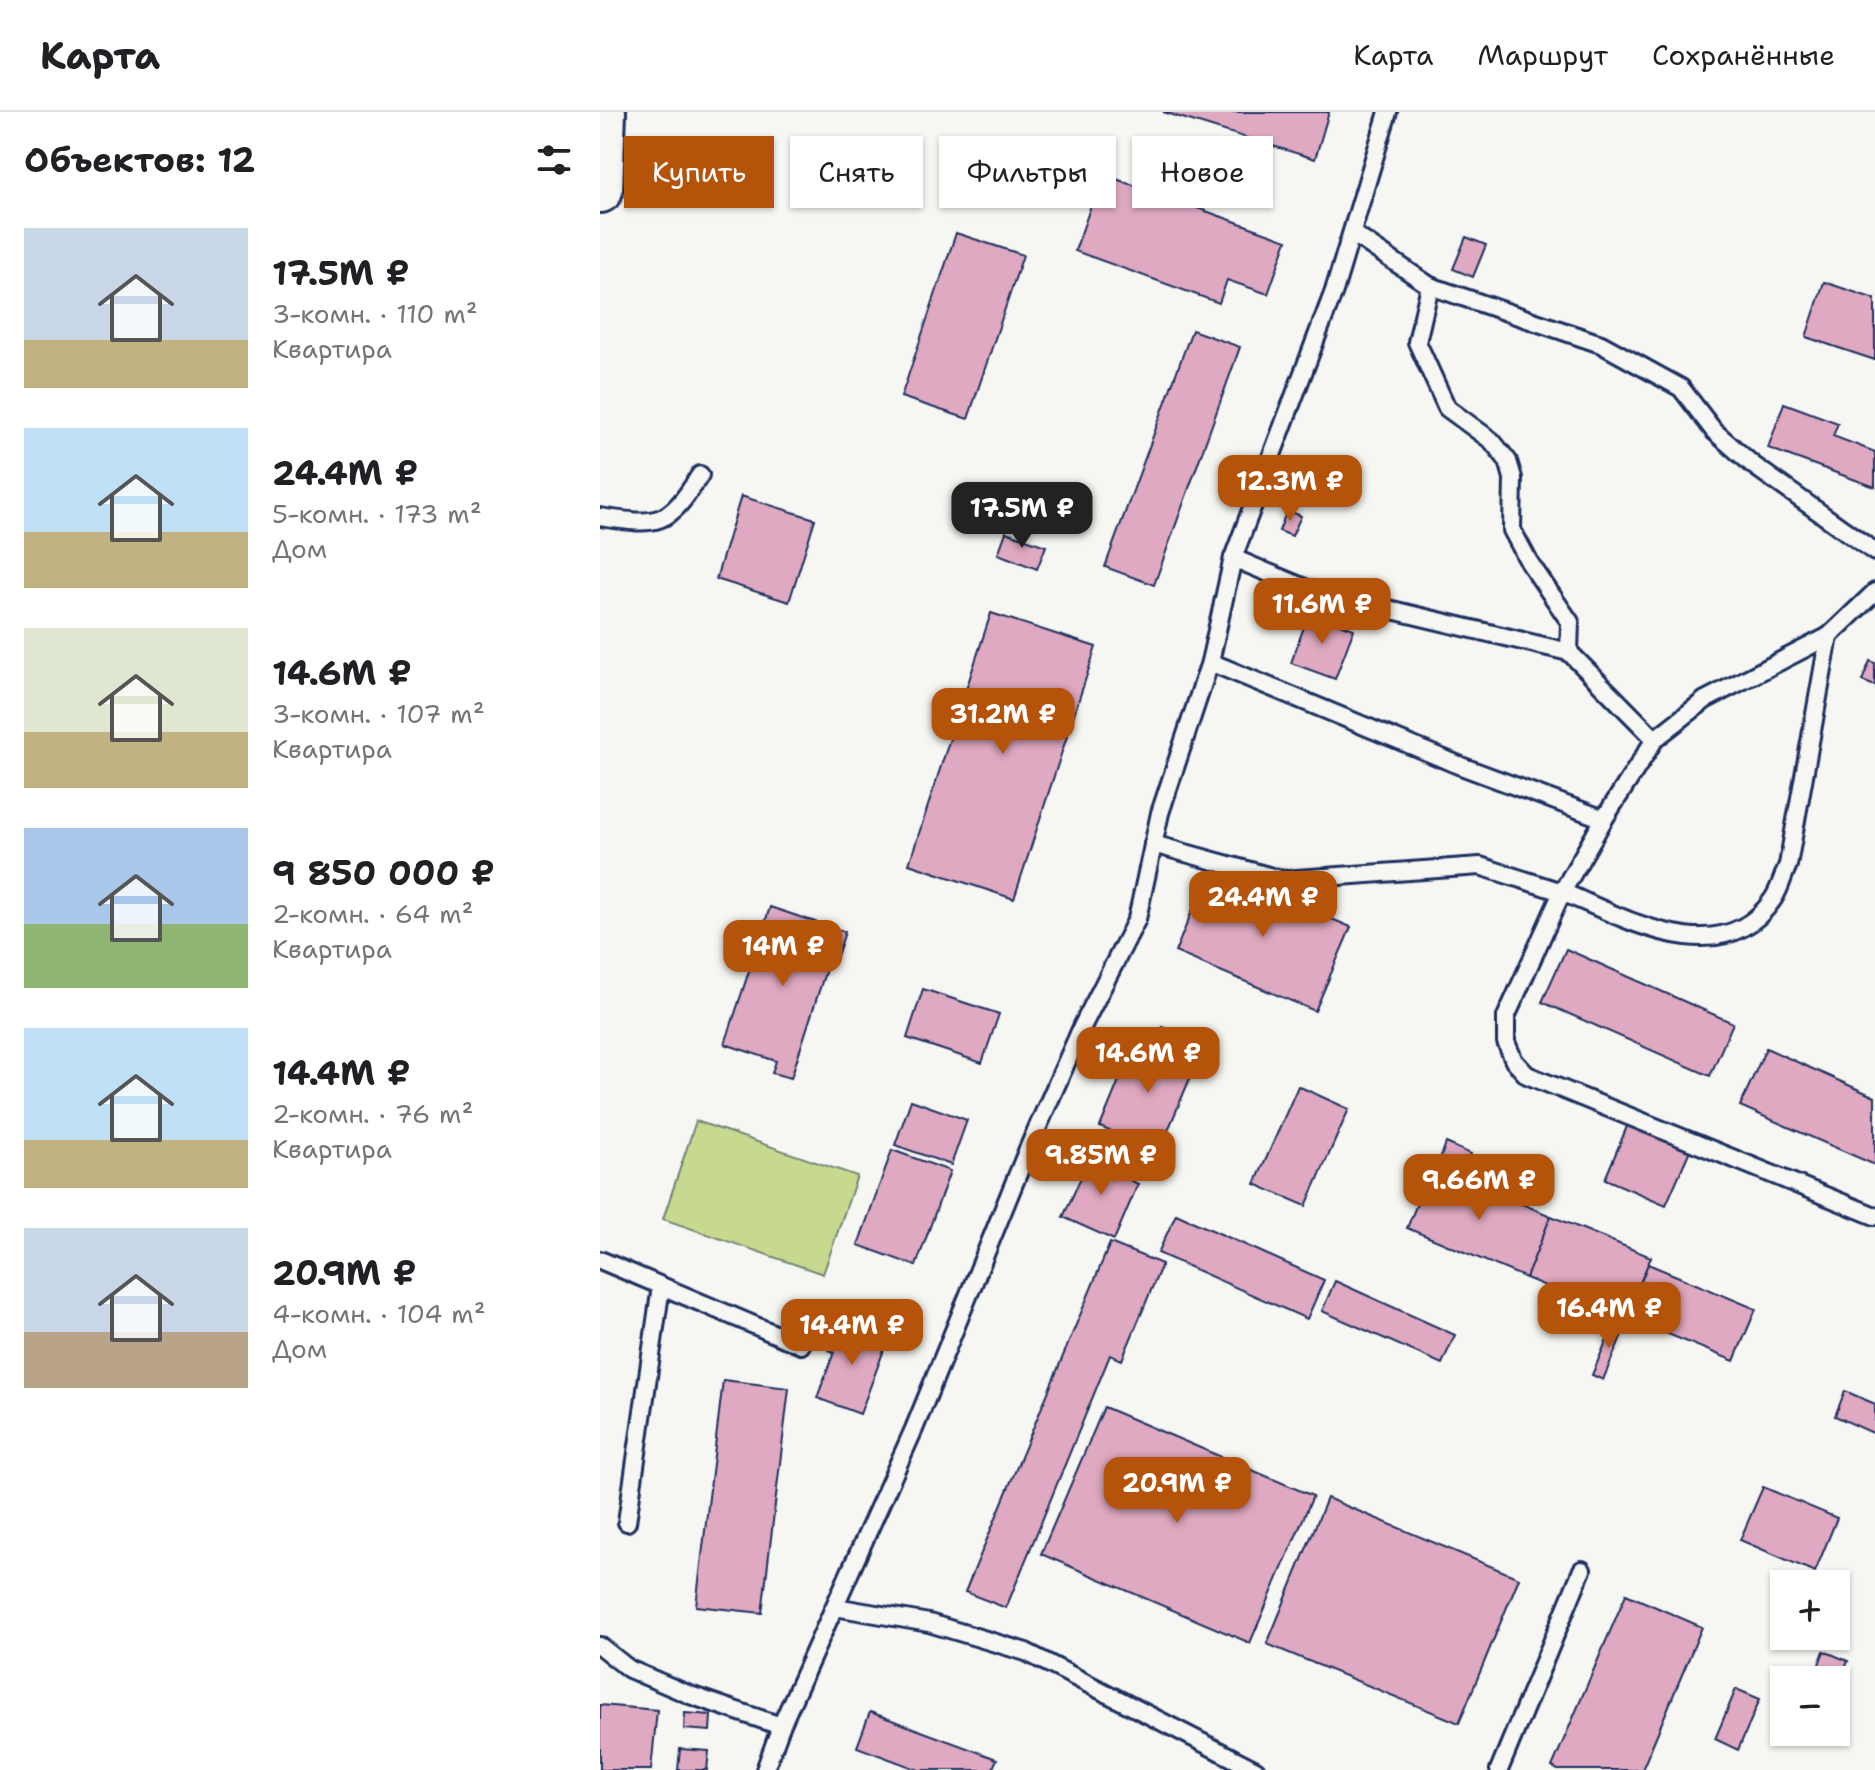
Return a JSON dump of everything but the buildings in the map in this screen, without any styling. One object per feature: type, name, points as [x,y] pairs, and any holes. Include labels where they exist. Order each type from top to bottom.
[{"type":"main road","points":[[600,190],[603,112]]},
{"type":"lane","points":[[765,1770],[781,1726],[914,1429],[1028,1149],[1082,1027],[1137,919],[1160,813],[1210,662],[1233,558],[1334,291],[1388,112]]},
{"type":"lane","points":[[1352,233],[1430,286],[1601,344],[1681,388],[1714,431],[1753,465],[1875,552]]},
{"type":"lane","points":[[1430,286],[1417,342],[1447,408],[1492,441],[1508,461],[1513,478],[1512,530],[1529,562],[1570,622],[1569,652]]},
{"type":"lane","points":[[600,517],[644,522],[663,519],[684,501],[700,475]]},
{"type":"lane","points":[[1233,558],[1312,591],[1569,652],[1655,739]]},
{"type":"lane","points":[[1875,592],[1829,636],[1705,700],[1655,739],[1562,892],[1506,1017],[1506,1042],[1514,1061],[1527,1075],[1875,1216]]},
{"type":"lane","points":[[1153,844],[1283,880],[1480,866],[1562,892],[1664,933],[1704,939],[1746,927],[1773,898],[1788,865],[1829,636]]},
{"type":"lane","points":[[1210,662],[1461,766],[1604,819]]},
{"type":"lane","points":[[600,1260],[801,1345]]},
{"type":"lane","points":[[627,1522],[661,1286]]},
{"type":"lane","points":[[1499,1770],[1582,1570]]},
{"type":"lane","points":[[835,1607],[929,1623],[1026,1652],[1256,1770]]},
{"type":"lane","points":[[600,1646],[629,1669],[690,1695],[781,1726]]},
{"type":"green space","points":[[696,1121],[857,1176],[823,1274],[663,1219]]}]
